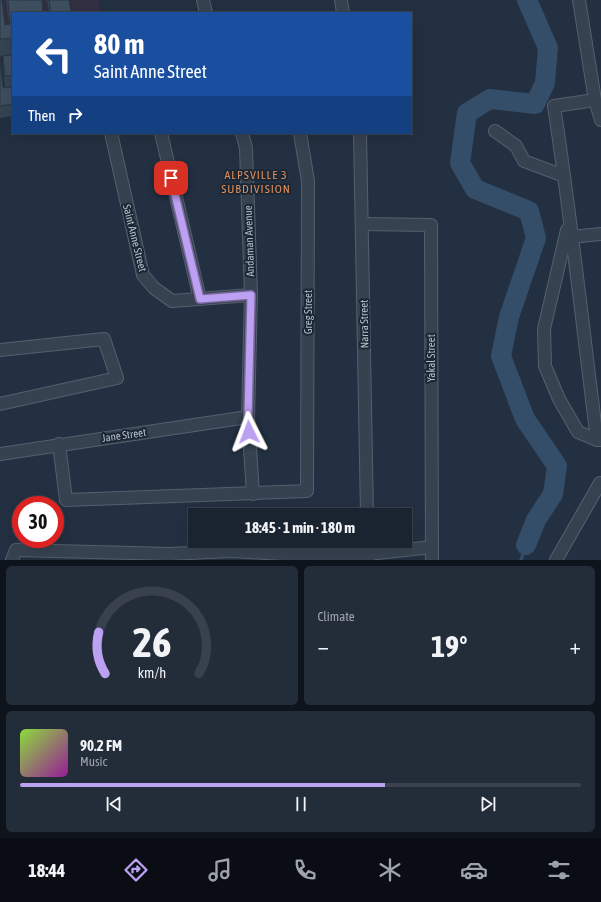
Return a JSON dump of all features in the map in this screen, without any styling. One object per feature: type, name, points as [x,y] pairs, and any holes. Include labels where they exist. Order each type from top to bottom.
[{"type":"street","points":[[203,0],[206,12]]},
{"type":"street","points":[[342,0],[343,12]]},
{"type":"street","points":[[579,0],[595,100],[601,120]]},
{"type":"street","points":[[570,221],[544,329],[545,366],[559,399],[578,432],[599,440],[571,237],[570,221],[554,106],[595,100]]},
{"type":"street","points":[[495,131],[516,146],[524,162],[564,176]]},
{"type":"street","name":"Saint Anne Street","points":[[110,134],[143,275],[154,288],[172,301],[251,295]]},
{"type":"street","points":[[161,134],[200,299]]},
{"type":"street","name":"Andaman Avenue","points":[[242,134],[246,148],[251,295],[248,417],[253,494]]},
{"type":"street","name":"Greg Street","points":[[253,494],[307,491],[308,181],[300,134]]},
{"type":"street","name":"Narra Street","points":[[360,134],[367,508]]},
{"type":"street","name":"Yakal Street","points":[[362,224],[431,225],[432,560]]},
{"type":"street","points":[[571,237],[601,234]]},
{"type":"street","points":[[0,350],[104,339],[117,378],[0,404]]},
{"type":"street","name":"Jane Street","points":[[0,454],[248,417]]},
{"type":"street","points":[[59,444],[66,500],[253,494]]},
{"type":"street","points":[[600,483],[601,498]]},
{"type":"street","points":[[556,560],[600,483]]},
{"type":"street","points":[[12,560],[16,550],[169,557],[368,557],[432,547]]},
{"type":"shaded area","points":[[0,0],[99,0],[101,12],[12,12],[12,57],[0,59]]},
{"type":"building","points":[[0,0],[2,0],[5,25],[10,24],[8,0],[42,0],[43,12],[12,12],[12,38],[0,39]]},
{"type":"building","points":[[49,0],[69,0],[71,12],[51,12]]},
{"type":"building","points":[[12,55],[12,75],[5,76],[3,56]]},
{"type":"building","points":[[0,59],[3,88],[12,87],[12,104],[0,106]]},
{"type":"waterway","points":[[526,545],[536,520],[553,494],[557,466],[525,419],[501,356],[509,317],[536,238],[529,211],[475,189],[460,163],[467,113],[490,99],[535,104],[545,83],[548,48],[527,0]]},
{"type":"waterway","points":[[521,560],[526,545]]},
{"type":"district","name":"ALPSVILLE 3 SUBDIVISION","points":[[256,182]]},
{"type":"route","points":[[171,178],[200,299],[251,295],[248,417],[249,432]]}]
